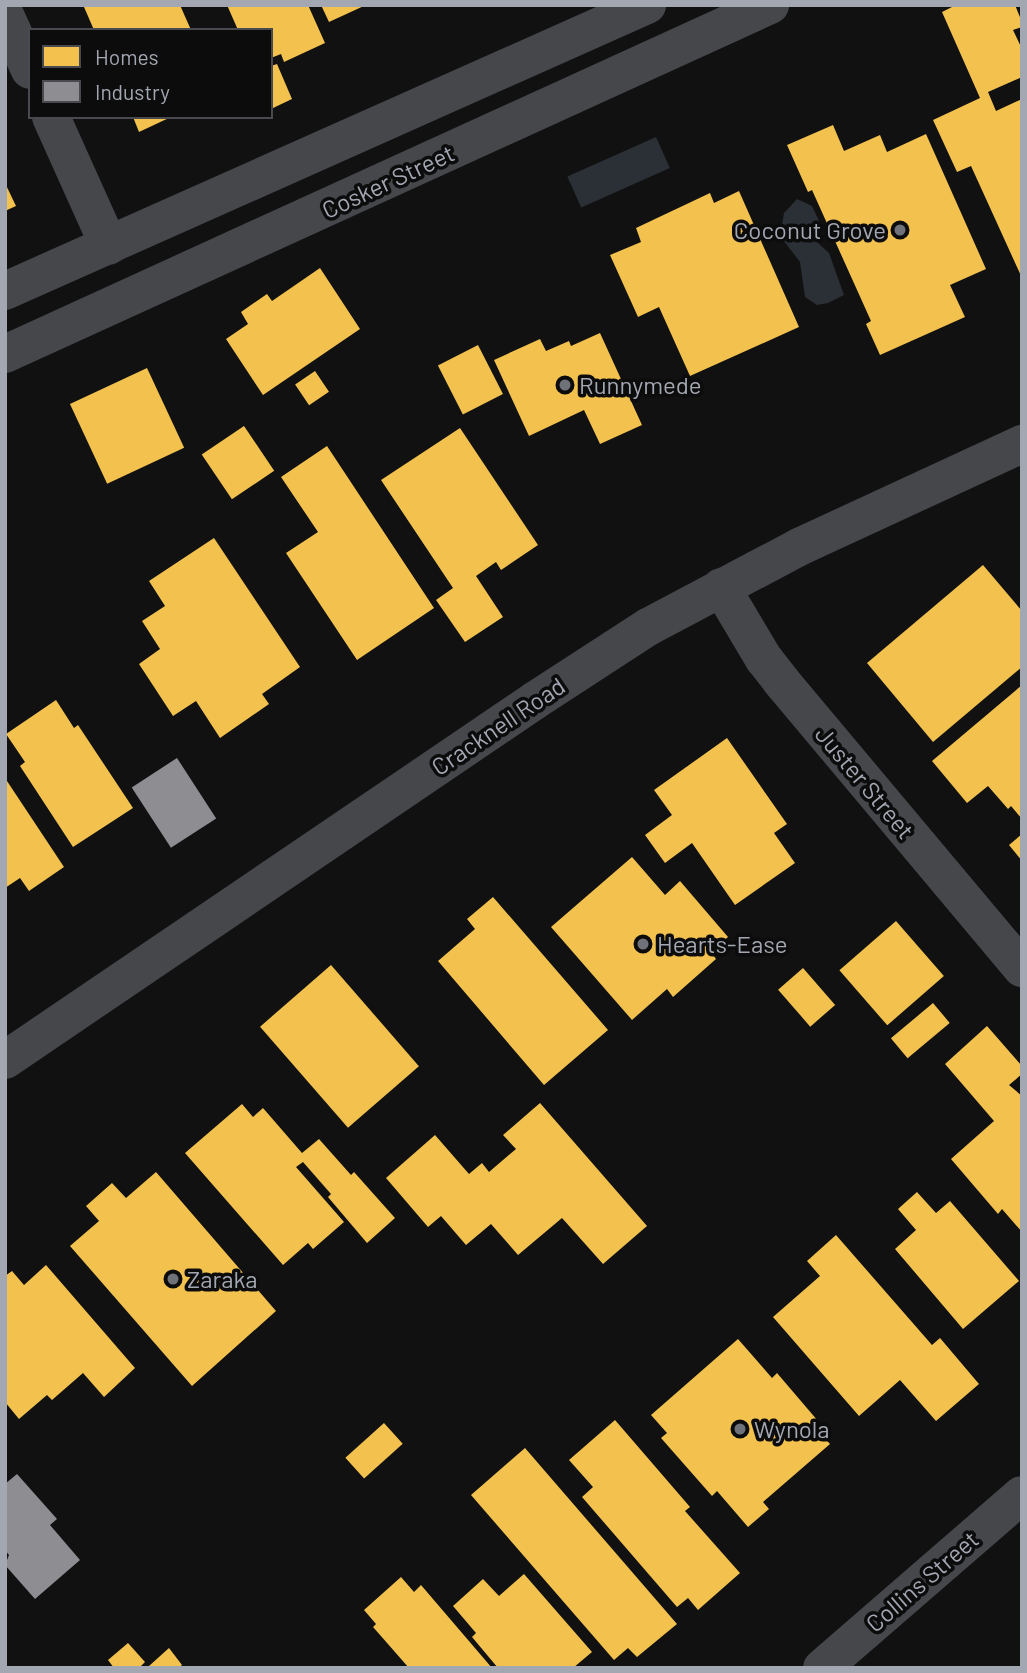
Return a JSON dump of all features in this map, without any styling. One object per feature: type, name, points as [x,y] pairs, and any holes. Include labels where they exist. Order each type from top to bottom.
[{"type":"street","points":[[5,291],[647,5]]},
{"type":"street","name":"Cosker Street","points":[[5,355],[770,5]]},
{"type":"street","points":[[5,15],[28,66]]},
{"type":"street","points":[[52,119],[109,246]]},
{"type":"street","name":"Cracknell Road","points":[[5,1060],[534,701],[648,627],[721,587],[1022,444]]},
{"type":"street","name":"Juster Street","points":[[721,587],[764,659],[781,681],[1022,968]]},
{"type":"street","name":"Collins Street","points":[[821,1668],[1022,1495]]},
{"type":"shaded area","points":[[656,137],[670,168],[581,208],[567,176]]},
{"type":"shaded area","points":[[797,199],[812,206],[820,223],[817,242],[829,253],[844,295],[828,303],[817,305],[805,297],[800,262],[780,236],[784,213]]},
{"type":"building: Homes","points":[[180,5],[190,28],[93,28],[84,7]]},
{"type":"building: Homes","points":[[227,5],[308,5],[325,43],[284,62],[281,54],[273,57],[273,28],[237,28]]},
{"type":"building: Homes","points":[[321,5],[366,5],[329,22]]},
{"type":"building: Homes","points":[[956,5],[1015,5],[1022,22],[1022,27],[1013,30],[1022,49],[1022,77],[988,92],[996,111],[1022,99],[1022,278],[971,166],[957,172],[933,120],[980,98],[942,12]]},
{"type":"building: Homes","points":[[277,64],[292,99],[273,108],[273,65]]},
{"type":"building: Homes","points":[[134,119],[167,119],[139,132]]},
{"type":"building: Homes","name":"Coconut Grove","points":[[833,125],[844,151],[880,135],[887,152],[926,134],[986,269],[950,285],[965,317],[880,355],[866,324],[871,321],[812,190],[808,192],[787,145]]},
{"type":"building: Homes","points":[[5,183],[16,206],[5,211]]},
{"type":"building: Homes","points":[[739,191],[799,327],[690,376],[659,307],[638,317],[610,255],[641,242],[636,228],[710,193],[714,203]]},
{"type":"building: Homes","points":[[320,268],[360,329],[263,395],[226,339],[248,324],[241,312],[267,294],[272,301]]},
{"type":"building: Homes","name":"Runnymede","points":[[600,333],[642,425],[600,444],[584,410],[529,436],[494,360],[540,339],[546,351],[569,341],[571,346]]},
{"type":"building: Homes","points":[[478,345],[503,394],[463,414],[438,365]]},
{"type":"building: Homes","points":[[147,368],[184,448],[107,484],[70,404]]},
{"type":"building: Homes","points":[[315,371],[329,392],[309,405],[295,384]]},
{"type":"building: Homes","points":[[244,426],[274,471],[232,499],[202,455]]},
{"type":"building: Homes","points":[[460,428],[538,545],[501,570],[496,562],[476,576],[503,617],[465,642],[436,600],[453,588],[381,480]]},
{"type":"building: Homes","points":[[327,446],[434,608],[357,660],[286,553],[318,532],[281,477]]},
{"type":"building: Homes","points":[[214,538],[300,667],[262,694],[269,704],[220,738],[196,701],[173,716],[139,664],[160,649],[142,621],[165,606],[149,581]]},
{"type":"building: Homes","points":[[983,565],[1022,611],[1022,667],[933,742],[867,663]]},
{"type":"building: Homes","points":[[1022,685],[1022,819],[1011,806],[1008,809],[988,786],[967,803],[932,761]]},
{"type":"building: Homes","points":[[56,700],[74,728],[78,725],[133,808],[73,847],[20,766],[25,762],[6,734]]},
{"type":"building: Homes","points":[[727,738],[787,824],[774,833],[795,863],[735,905],[692,843],[665,863],[645,835],[672,815],[654,790]]},
{"type":"building: Homes","points":[[5,778],[64,867],[29,891],[20,878],[5,888]]},
{"type":"building: Homes","points":[[1022,834],[1022,861],[1009,845]]},
{"type":"building: Homes","name":"Hearts-Ease","points":[[632,857],[665,895],[680,881],[728,937],[711,952],[716,959],[673,997],[667,989],[632,1020],[551,927]]},
{"type":"building: Homes","points":[[493,897],[608,1030],[544,1085],[438,961],[475,929],[467,919]]},
{"type":"building: Homes","points":[[896,921],[944,976],[887,1025],[839,970]]},
{"type":"building: Homes","points":[[331,965],[419,1066],[348,1128],[260,1027]]},
{"type":"building: Homes","points":[[803,968],[835,1005],[810,1027],[778,990]]},
{"type":"building: Homes","points":[[933,1003],[950,1023],[908,1058],[891,1038]]},
{"type":"building: Homes","points":[[987,1026],[1022,1066],[1022,1074],[1009,1085],[1022,1096],[1022,1232],[1002,1209],[998,1214],[951,1159],[994,1121],[945,1064]]},
{"type":"building: Homes","points":[[540,1103],[647,1226],[603,1264],[562,1218],[518,1255],[491,1224],[466,1245],[441,1216],[428,1227],[386,1178],[435,1135],[469,1174],[482,1163],[489,1172],[516,1149],[503,1135]]},
{"type":"building: Homes","points":[[242,1104],[253,1117],[263,1108],[302,1153],[319,1139],[351,1175],[354,1172],[395,1218],[367,1243],[328,1197],[331,1194],[303,1162],[296,1167],[344,1222],[313,1249],[308,1243],[283,1265],[185,1153]]},
{"type":"building: Homes","name":"Zaraka","points":[[156,1172],[276,1311],[192,1386],[70,1246],[99,1221],[86,1206],[112,1183],[126,1198]]},
{"type":"building: Homes","points":[[917,1192],[936,1213],[950,1201],[1019,1281],[963,1329],[895,1249],[916,1230],[898,1209]]},
{"type":"building: Homes","points":[[836,1235],[932,1345],[940,1338],[979,1384],[936,1421],[900,1380],[859,1416],[773,1317],[820,1276],[807,1261]]},
{"type":"building: Homes","points":[[46,1265],[135,1368],[104,1397],[83,1373],[52,1400],[47,1395],[19,1419],[5,1402],[5,1276],[12,1271],[24,1285]]},
{"type":"building: Homes","name":"Wynola","points":[[738,1339],[772,1378],[777,1373],[818,1421],[813,1425],[830,1444],[763,1502],[769,1509],[748,1527],[717,1491],[712,1496],[661,1438],[667,1433],[651,1415]]},
{"type":"building: Homes","points":[[615,1420],[690,1507],[685,1511],[740,1573],[698,1610],[688,1598],[677,1607],[582,1497],[593,1487],[569,1460]]},
{"type":"building: Homes","points":[[384,1423],[403,1444],[364,1479],[345,1458]]},
{"type":"building: Homes","points":[[525,1448],[677,1624],[637,1657],[628,1648],[614,1660],[471,1495]]},
{"type":"building: Homes","points":[[524,1574],[592,1652],[573,1668],[498,1668],[472,1637],[476,1633],[453,1606],[483,1579],[499,1596]]},
{"type":"building: Homes","points":[[401,1577],[414,1592],[421,1585],[492,1668],[409,1668],[373,1627],[376,1624],[364,1610]]},
{"type":"building: Homes","points":[[128,1643],[145,1662],[139,1668],[114,1668],[108,1660]]},
{"type":"building: Homes","points":[[169,1648],[182,1665],[178,1668],[149,1666]]},
{"type":"building: Industry","points":[[177,758],[216,818],[171,848],[132,787]]},
{"type":"building: Industry","points":[[17,1474],[57,1519],[50,1525],[80,1560],[35,1599],[5,1565],[9,1555],[5,1550],[5,1484]]},
{"type":"place","name":"Coconut Grove","points":[[900,230]]},
{"type":"place","name":"Runnymede","points":[[565,385]]},
{"type":"place","name":"Hearts-Ease","points":[[643,944]]},
{"type":"place","name":"Zaraka","points":[[173,1279]]},
{"type":"place","name":"Wynola","points":[[740,1429]]}]
